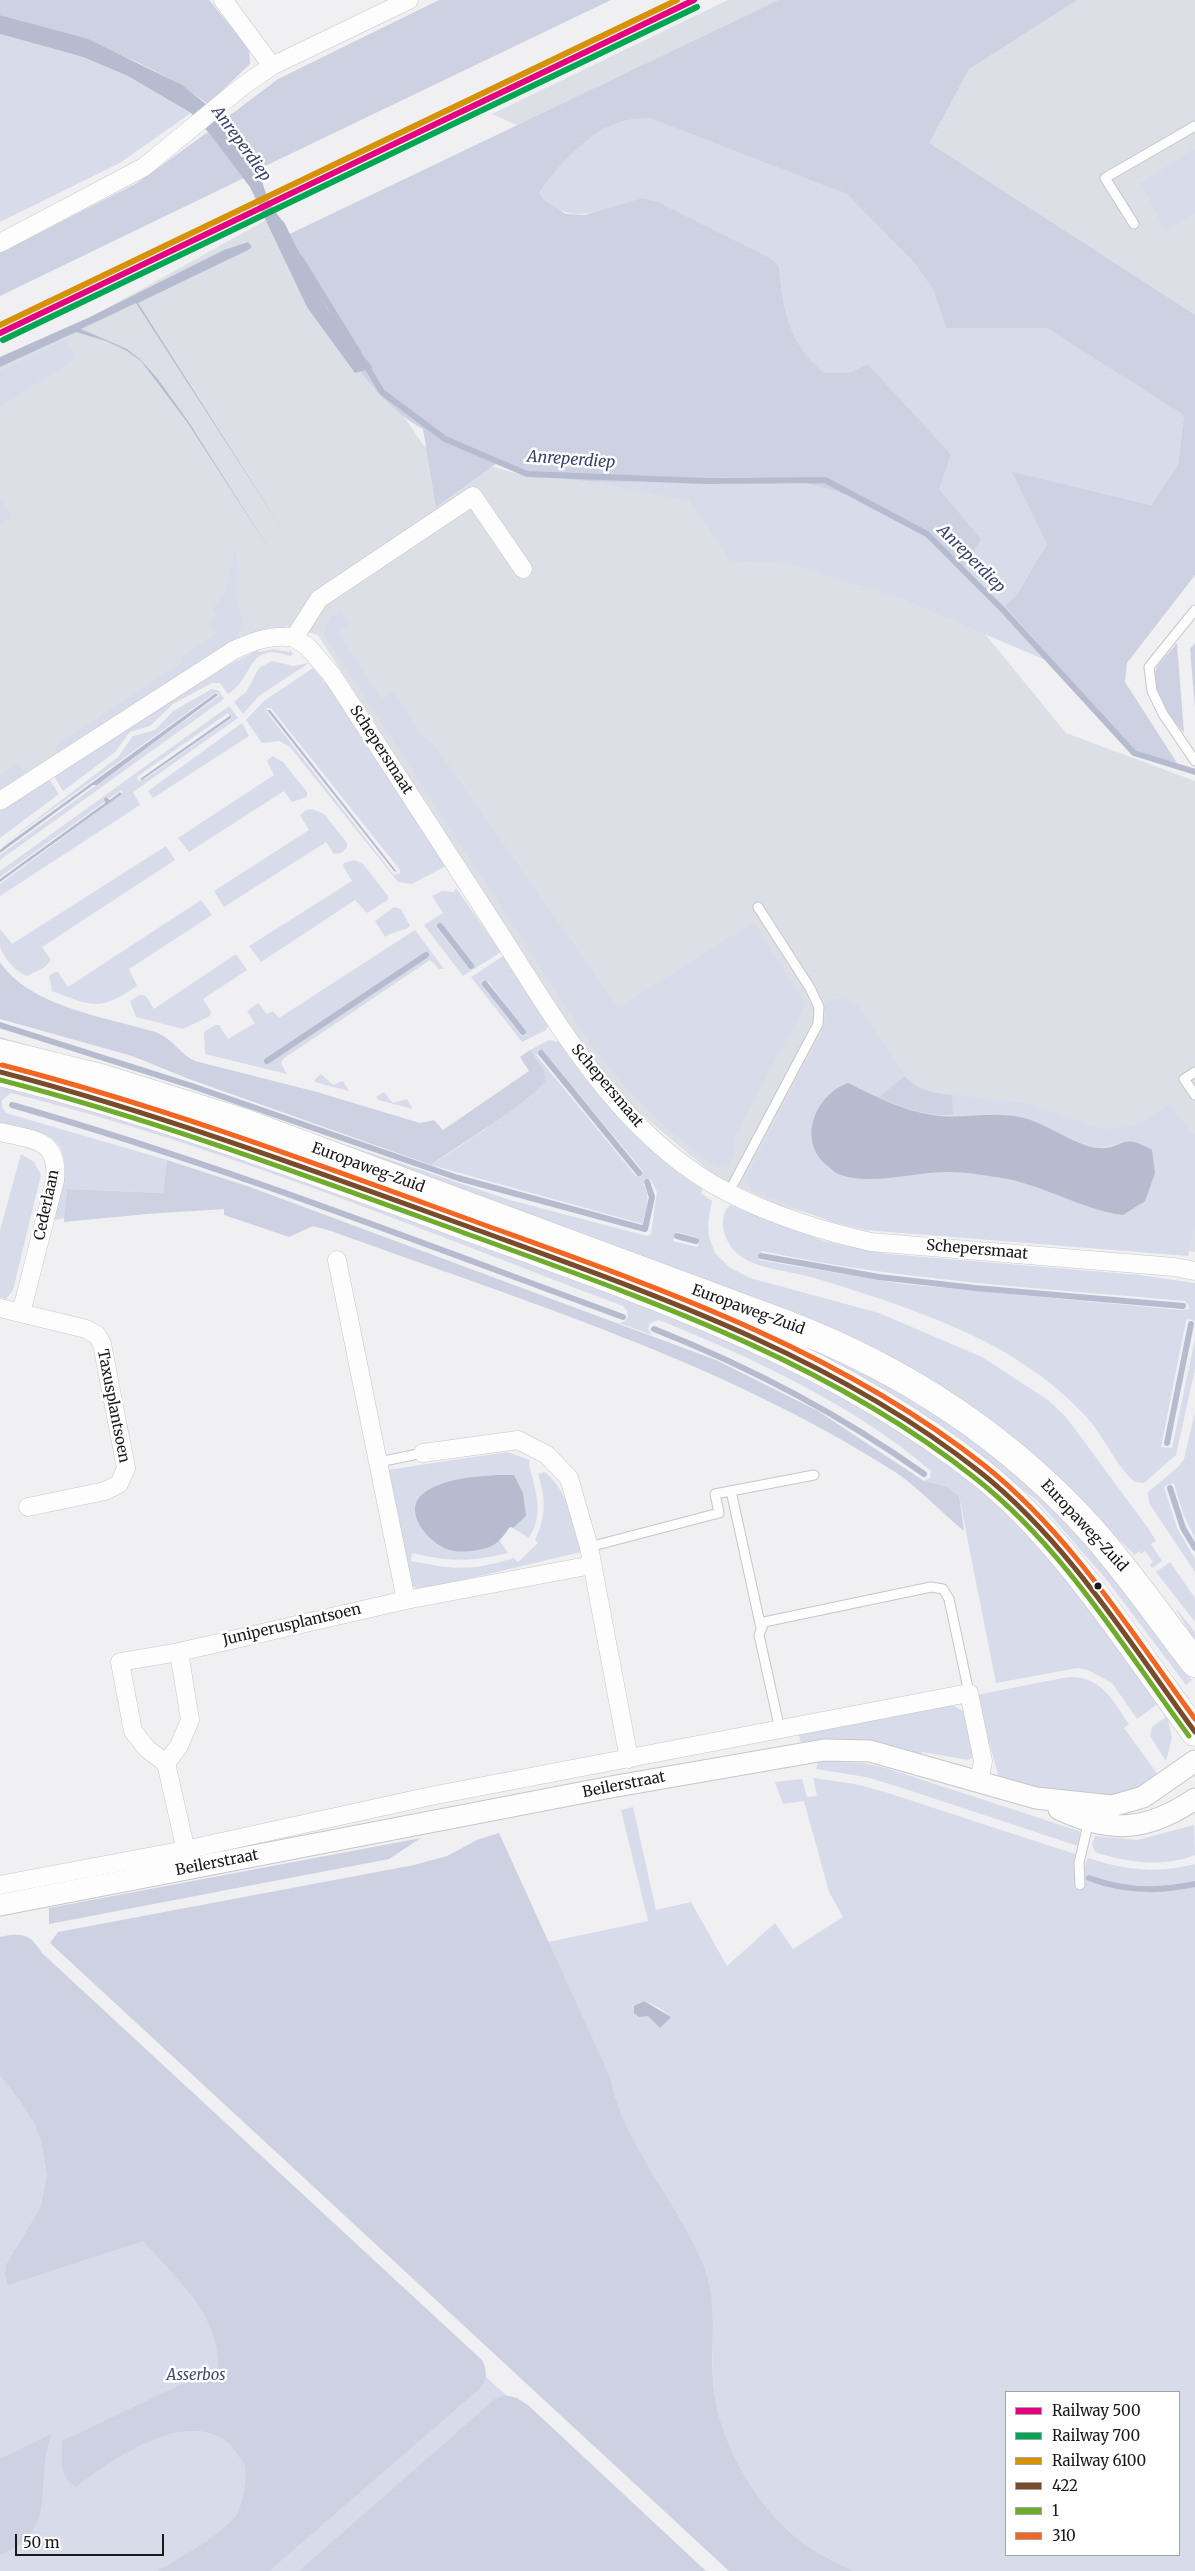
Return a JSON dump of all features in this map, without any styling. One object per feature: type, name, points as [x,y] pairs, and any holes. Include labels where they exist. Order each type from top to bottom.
[{"type":"main road","name":"Europaweg-Zuid","points":[[0,1053],[101,1078],[242,1122],[786,1324],[856,1353],[909,1381],[962,1415],[1008,1450],[1054,1491],[1112,1554],[1195,1663]]},
{"type":"main road","name":"Europaweg-Zuid","points":[[0,1072],[140,1110],[316,1170],[687,1308],[777,1347],[853,1386],[890,1408],[980,1472],[1005,1494],[1043,1533],[1077,1574],[1195,1732]]},
{"type":"street","points":[[223,0],[272,66]]},
{"type":"street","points":[[0,243],[125,179],[144,167],[272,66],[409,0]]},
{"type":"street","points":[[0,800],[234,650],[270,637],[294,638],[319,599],[473,496],[523,569]]},
{"type":"street","name":"Schepersmaat","points":[[294,638],[308,646],[332,675],[561,1028],[601,1083],[629,1115],[660,1144],[702,1176],[729,1192],[796,1222],[827,1232],[871,1242],[1195,1270]]},
{"type":"street","name":"Cederlaan","points":[[0,1132],[43,1144],[53,1151],[56,1167],[55,1180],[21,1313]]},
{"type":"street","points":[[336,1260],[406,1600]]},
{"type":"street","name":"Taxusplantsoen","points":[[0,1308],[86,1329],[97,1334],[102,1344],[126,1468],[119,1484],[105,1490],[28,1507]]},
{"type":"street","points":[[423,1453],[518,1440],[547,1455],[569,1478],[589,1547],[629,1759]]},
{"type":"street","name":"Juniperusplantsoen","points":[[166,1763],[148,1749],[133,1731],[120,1662],[179,1652],[406,1600],[592,1565]]},
{"type":"street","points":[[179,1652],[190,1720],[180,1746],[166,1763],[187,1859]]},
{"type":"street","points":[[969,1693],[983,1762],[979,1783]]},
{"type":"street","name":"Beilerstraat","points":[[187,1859],[431,1796],[969,1693]]},
{"type":"street","points":[[780,1730],[784,1755]]},
{"type":"street","name":"Beilerstraat","points":[[0,1905],[38,1888],[187,1859],[434,1822],[784,1755],[844,1749],[870,1751],[1036,1798],[1089,1820],[1121,1826],[1138,1826],[1162,1819],[1195,1799]]},
{"type":"street","name":"Beilerstraat","points":[[1036,1798],[1112,1806],[1123,1804],[1152,1792],[1195,1761]]},
{"type":"street","points":[[431,1796],[434,1822]]},
{"type":"street","name":"Beilerstraat","points":[[0,1885],[38,1888]]},
{"type":"lane","points":[[1134,224],[1106,178],[1195,126]]},
{"type":"lane","points":[[1195,610],[1149,666],[1152,691],[1163,714],[1195,762]]},
{"type":"lane","points":[[729,1192],[818,1024],[819,1007],[810,988],[758,906]]},
{"type":"lane","points":[[1195,1072],[1184,1079],[1195,1095]]},
{"type":"lane","points":[[378,1462],[423,1453]]},
{"type":"lane","points":[[589,1547],[720,1513],[715,1494],[814,1475]]},
{"type":"lane","points":[[731,1491],[761,1628]]},
{"type":"lane","points":[[780,1730],[759,1635],[764,1622],[931,1587],[943,1589],[949,1599],[969,1693]]},
{"type":"lane","points":[[1080,1885],[1079,1863],[1089,1820]]},
{"type":"shaded area","points":[[0,0],[209,0],[249,49],[250,64],[208,104],[185,88],[135,61],[82,40],[0,15]]},
{"type":"shaded area","points":[[439,0],[611,0],[261,168],[225,119],[278,79]]},
{"type":"shaded area","points":[[728,0],[1195,0],[1195,423],[492,114]]},
{"type":"shaded area","points":[[779,0],[1077,0],[969,69],[929,143],[1195,315],[1195,575],[1127,663],[1125,682],[1177,763],[1134,753],[1005,606],[1017,594],[1047,544],[1012,472],[1151,505],[1178,465],[1184,415],[1047,328],[946,328],[934,291],[916,264],[847,194],[650,118],[632,119],[613,124],[588,139],[556,170],[539,193],[546,201],[566,214],[585,215],[642,198],[657,202],[768,257],[779,266],[783,297],[790,325],[795,338],[812,362],[824,373],[848,373],[868,364],[951,454],[939,489],[981,539],[964,567],[916,529],[861,501],[832,490],[772,478],[741,477],[618,482],[587,481],[527,472],[497,463],[436,507],[423,429],[400,413],[359,370],[324,317],[279,239]]},
{"type":"shaded area","points":[[208,132],[244,178],[0,296],[0,253],[137,183]]},
{"type":"shaded area","points":[[268,219],[424,446],[518,474],[688,471],[981,629],[1066,733],[1195,781],[1195,1252],[1115,1237],[827,1219],[775,1204],[713,1174],[636,1110],[605,1075],[573,1031],[318,635],[287,626],[0,804],[0,364],[57,336]]},
{"type":"shaded area","points":[[1177,643],[1184,733],[1157,694],[1154,676],[1161,661]]},
{"type":"shaded area","points":[[1195,643],[1195,707],[1190,649]]},
{"type":"shaded area","points":[[0,962],[13,977],[30,990],[49,1000],[92,1015],[161,1034],[195,1061],[317,1092],[420,1123],[434,1120],[443,1130],[529,1071],[520,1057],[530,1050],[544,1070],[545,1082],[504,1116],[431,1165],[189,1079],[132,1056],[0,1019]]},
{"type":"shaded area","points":[[905,1076],[921,1088],[952,1095],[953,1115],[933,1114],[915,1110],[879,1097]]},
{"type":"shaded area","points":[[167,1160],[250,1187],[716,1360],[818,1411],[924,1481],[946,1486],[959,1496],[964,1531],[913,1485],[895,1472],[829,1433],[761,1398],[620,1336],[331,1231],[313,1226],[289,1237],[224,1215],[224,1209],[64,1222],[67,1189],[163,1193]]},
{"type":"shaded area","points":[[499,1833],[611,2079],[626,2126],[680,2218],[703,2264],[711,2293],[713,2380],[716,2402],[721,2424],[740,2468],[767,2507],[798,2539],[825,2557],[854,2571],[729,2571],[50,1943],[58,1932],[414,1865],[447,1856],[477,1840]]},
{"type":"shaded area","points":[[421,1838],[389,1859],[49,1924],[49,1908]]},
{"type":"shaded area","points":[[10,1935],[26,1936],[33,1941],[42,1953],[483,2361],[486,2376],[484,2383],[478,2390],[269,2571],[157,2571],[209,2539],[228,2524],[238,2513],[244,2490],[245,2467],[233,2448],[220,2437],[202,2431],[183,2431],[164,2436],[125,2454],[76,2487],[67,2479],[64,2473],[62,2441],[218,2367],[217,2348],[212,2330],[193,2298],[143,2241],[8,2285],[5,2275],[6,2265],[41,2207],[47,2175],[41,2139],[33,2121],[0,2075],[0,1937]]},
{"type":"shaded area","points":[[505,2395],[517,2398],[528,2405],[706,2571],[299,2571],[495,2399]]},
{"type":"shaded area","points":[[52,2434],[44,2468],[39,2518],[32,2532],[20,2544],[0,2555],[0,2459]]},
{"type":"green space","points":[[0,34],[83,57],[128,76],[191,113],[120,163],[0,222]]},
{"type":"green space","points":[[650,118],[847,194],[916,264],[934,291],[946,328],[1047,328],[1184,415],[1178,465],[1151,505],[1013,473],[1047,544],[1017,594],[1005,606],[1057,665],[903,599],[786,563],[731,561],[690,501],[582,480],[622,481],[741,477],[772,478],[802,483],[832,490],[889,513],[941,546],[964,566],[938,489],[951,454],[868,364],[848,373],[823,373],[812,362],[802,350],[790,325],[783,297],[779,266],[642,198],[601,211],[575,214],[562,211],[550,204],[539,193],[556,170],[588,139],[613,124],[632,119]]},
{"type":"green space","points":[[1195,148],[1195,213],[1165,231],[1141,183]]},
{"type":"green space","points":[[64,340],[72,350],[75,359],[0,407],[0,371]]},
{"type":"green space","points":[[0,498],[12,516],[0,525]]},
{"type":"green space","points":[[235,548],[237,565],[236,596],[243,622],[236,639],[57,753],[55,746],[183,662],[180,658],[216,634],[208,621],[217,615],[213,609],[226,591]]},
{"type":"green space","points":[[341,611],[350,624],[338,632],[381,699],[394,692],[423,738],[433,744],[618,1008],[754,922],[805,1004],[733,1140],[735,1154],[727,1167],[717,1167],[697,1153],[661,1122],[612,1071],[583,1033],[324,634],[329,618]]},
{"type":"green space","points":[[274,649],[289,652],[290,650],[293,654],[290,656],[266,653],[258,657],[237,687],[228,694],[220,683],[212,683],[173,704],[150,726],[130,732],[115,752],[63,791],[54,776],[213,673],[258,650],[259,652]]},
{"type":"green space","points":[[272,661],[293,666],[309,663],[259,696],[243,714],[234,702],[246,692],[259,668]]},
{"type":"green space","points":[[313,668],[332,691],[446,866],[412,884],[398,882],[290,747],[279,741],[262,743],[246,720],[264,701]],"holes":[[[267,708],[271,708],[400,870],[400,873],[394,875],[266,711]]]},
{"type":"green space","points":[[212,689],[219,691],[224,699],[0,860],[0,855],[220,695],[216,692],[0,847],[118,757],[133,736],[155,730],[173,711]]},
{"type":"green space","points":[[229,706],[238,718],[133,792],[140,805],[0,896],[0,884],[123,793],[121,790],[110,798],[106,798],[103,803],[0,877],[0,871]],"holes":[[[228,713],[232,718],[145,779],[139,781],[137,779],[138,776]]]},
{"type":"green space","points":[[242,723],[249,736],[153,798],[148,791]]},
{"type":"green space","points":[[272,756],[283,762],[307,792],[307,797],[292,802],[284,791],[189,852],[178,838],[274,775],[267,761]]},
{"type":"green space","points":[[18,764],[26,775],[0,792],[0,775]]},
{"type":"green space","points":[[49,779],[59,794],[0,838],[0,810]]},
{"type":"green space","points":[[312,809],[324,814],[347,843],[347,848],[341,853],[334,854],[326,842],[224,907],[214,891],[309,830],[300,815],[306,810]]},
{"type":"green space","points":[[166,846],[175,860],[42,947],[51,960],[45,967],[27,976],[15,968],[7,959],[0,946],[0,929],[12,944]]},
{"type":"green space","points":[[354,860],[363,864],[388,896],[388,900],[367,913],[355,900],[261,962],[249,946],[352,881],[343,866],[344,863]]},
{"type":"green space","points":[[456,888],[501,952],[463,976],[424,925],[443,913],[432,896],[442,891],[454,892]],"holes":[[[441,924],[473,964],[471,967],[468,967],[437,928]]]},
{"type":"green space","points":[[201,900],[212,915],[129,969],[137,986],[124,994],[114,1000],[96,1004],[52,991],[49,976],[55,972],[58,972],[68,987]]},
{"type":"green space","points":[[394,907],[401,909],[410,926],[385,937],[375,921]]},
{"type":"green space","points":[[415,930],[444,969],[439,969],[430,960],[283,1059],[281,1063],[287,1074],[205,1054],[204,1032],[215,1025],[219,1025],[228,1039],[255,1023],[247,1011],[258,1003],[267,1014],[273,1011],[279,1018]]},
{"type":"green space","points":[[236,954],[247,970],[203,999],[211,1012],[210,1016],[183,1029],[136,1017],[130,1001],[140,995],[146,996],[154,1009]]},
{"type":"green space","points":[[503,956],[548,1026],[546,1030],[522,1042],[471,977]],"holes":[[[483,982],[489,982],[526,1034],[522,1036],[482,985]]]},
{"type":"green space","points":[[845,999],[859,1006],[905,1076],[879,1097],[848,1083],[861,1179],[950,1172],[999,1177],[1041,1188],[1130,1140],[1098,1148],[1005,1114],[953,1115],[952,1095],[1026,1103],[1103,1129],[1126,1127],[1143,1122],[1169,1104],[1195,1137],[1195,1220],[1188,1256],[865,1230],[835,1223],[751,1190],[747,1180],[749,1172],[823,1030],[826,1014],[824,1000]]},
{"type":"green space","points":[[0,1037],[177,1088],[510,1200],[647,1236],[651,1234],[657,1192],[650,1179],[643,1184],[646,1189],[647,1198],[643,1224],[431,1165],[483,1131],[528,1098],[544,1070],[530,1050],[549,1040],[559,1042],[590,1084],[624,1122],[662,1157],[703,1188],[701,1193],[712,1201],[708,1223],[709,1237],[715,1253],[729,1267],[750,1278],[879,1313],[982,1357],[1048,1400],[1066,1417],[1148,1528],[1156,1541],[1151,1544],[1162,1561],[1152,1568],[1150,1565],[1153,1562],[1145,1551],[1141,1554],[1139,1551],[1135,1555],[1079,1501],[929,1382],[0,1043]],"holes":[[[543,1051],[643,1171],[636,1176],[536,1055]],[[676,1232],[697,1237],[699,1244],[697,1247],[673,1241]]]},
{"type":"green space","points":[[321,1074],[333,1085],[343,1081],[349,1091],[315,1082],[315,1079]]},
{"type":"green space","points":[[55,1076],[830,1352],[953,1421],[1061,1512],[1154,1626],[1192,1680],[1186,1685],[1106,1579],[1038,1501],[971,1451],[896,1404]]},
{"type":"green space","points":[[0,1078],[278,1162],[831,1381],[993,1498],[1060,1568],[1159,1703],[1137,1719],[1112,1683],[1088,1670],[1078,1668],[996,1683],[959,1496],[946,1486],[924,1481],[930,1478],[931,1471],[902,1448],[870,1425],[801,1385],[729,1350],[659,1320],[650,1323],[648,1329],[652,1335],[619,1323],[625,1321],[628,1316],[623,1306],[320,1190],[166,1138],[89,1114],[11,1093],[2,1100],[2,1107],[6,1113],[167,1160],[163,1193],[67,1189],[65,1218],[54,1220],[63,1184],[64,1159],[60,1149],[53,1140],[42,1133],[0,1124]]},
{"type":"green space","points":[[384,1092],[393,1103],[407,1099],[413,1109],[378,1100],[376,1097]]},
{"type":"green space","points":[[21,1154],[34,1162],[41,1175],[13,1290],[6,1299],[0,1297],[0,1230]]},
{"type":"green space","points":[[730,1205],[824,1241],[889,1254],[1140,1275],[1195,1283],[1195,1321],[1188,1319],[1186,1321],[1161,1447],[1172,1448],[1195,1339],[1195,1369],[1176,1455],[1144,1483],[1135,1482],[1117,1462],[1096,1428],[1074,1404],[1058,1389],[1021,1362],[961,1330],[908,1309],[811,1277],[764,1267],[746,1260],[734,1251],[726,1238],[723,1224],[726,1210]],"holes":[[[762,1251],[920,1277],[1185,1301],[1189,1309],[1181,1310],[903,1284],[759,1260]]]},
{"type":"green space","points":[[1195,1412],[1195,1539],[1183,1513],[1174,1484],[1164,1487],[1177,1528],[1195,1559],[1195,1572],[1149,1503],[1148,1492],[1178,1467],[1184,1459]]},
{"type":"green space","points":[[507,1452],[530,1460],[538,1509],[536,1522],[529,1538],[513,1528],[524,1516],[523,1493],[495,1544],[499,1540],[508,1553],[460,1560],[412,1553],[411,1561],[463,1568],[514,1558],[518,1562],[538,1543],[535,1540],[544,1508],[538,1474],[545,1472],[565,1498],[573,1519],[581,1552],[421,1590],[410,1585],[387,1470]]},
{"type":"green space","points":[[1170,1562],[1195,1598],[1195,1622],[1156,1572]]},
{"type":"green space","points":[[1174,1606],[1195,1632],[1195,1641]]},
{"type":"green space","points":[[1068,1677],[1089,1680],[1105,1691],[1129,1724],[1124,1728],[1159,1776],[1138,1791],[1083,1804],[999,1778],[976,1695]]},
{"type":"green space","points":[[951,1704],[966,1713],[974,1757],[968,1760],[922,1752],[921,1754],[861,1742],[817,1740],[801,1742],[798,1733]]},
{"type":"green space","points":[[1167,1716],[1172,1738],[1166,1761],[1150,1736],[1152,1727]]},
{"type":"green space","points":[[818,1761],[864,1763],[886,1768],[1079,1831],[1081,1838],[1078,1846],[866,1777],[816,1769]]},
{"type":"green space","points":[[813,1778],[855,1784],[885,1792],[1075,1854],[1074,1875],[1084,1881],[1084,1867],[1088,1858],[1128,1868],[1154,1870],[1195,1864],[1195,2571],[854,2571],[825,2557],[798,2539],[766,2507],[740,2468],[721,2425],[716,2402],[713,2380],[712,2306],[707,2277],[679,2218],[626,2126],[611,2079],[548,1942],[648,1921],[621,1810],[633,1807],[656,1910],[691,1902],[727,1966],[775,1923],[793,1949],[843,1917],[829,1892],[804,1801],[783,1804],[775,1782],[802,1779],[807,1797],[817,1796]],"holes":[[[644,2001],[658,2007],[671,2017],[652,2019],[638,2003]]]},
{"type":"green space","points":[[1194,1825],[1195,1855],[1183,1859],[1145,1862],[1119,1859],[1095,1852],[1092,1844],[1095,1836],[1137,1840]]},
{"type":"green space","name":"Asserbos","points":[[20,1950],[698,2571],[0,2571],[0,1953]]},
{"type":"water","points":[[0,15],[88,39],[182,85],[225,119],[261,168],[262,181],[268,197],[275,211],[284,222],[327,309],[373,368],[355,373],[307,307],[250,187],[191,113],[128,76],[83,57],[0,34]]},
{"type":"water","points":[[248,242],[252,247],[248,250],[138,303],[287,537],[136,303],[81,329],[127,349],[141,360],[157,378],[188,421],[273,555],[187,422],[141,361],[127,351],[106,341],[76,332],[0,367],[0,357],[90,317],[224,250]]},
{"type":"water","points":[[216,693],[218,695],[97,785],[93,785],[0,853],[0,850],[6,845]]},
{"type":"water","points":[[267,710],[270,710],[397,872],[394,871]]},
{"type":"water","points":[[231,715],[231,718],[142,780],[140,779]]},
{"type":"water","points":[[120,792],[122,794],[0,882],[0,879],[105,803],[104,799],[106,797],[110,800]]},
{"type":"water","points":[[848,1083],[889,1102],[922,1113],[944,1116],[1001,1115],[1024,1118],[1080,1143],[1098,1148],[1107,1148],[1133,1142],[1152,1150],[1155,1173],[1145,1201],[1123,1215],[1091,1207],[1013,1180],[979,1175],[938,1172],[867,1179],[841,1175],[833,1171],[819,1157],[813,1145],[812,1133],[813,1120],[818,1109],[836,1089]]},
{"type":"water","points":[[514,1475],[523,1493],[526,1516],[513,1528],[510,1527],[495,1544],[486,1548],[464,1552],[454,1551],[437,1543],[421,1528],[415,1509],[417,1501],[424,1493],[450,1481]]},
{"type":"water","points":[[644,2001],[671,2017],[660,2028],[648,2016],[639,2017],[634,2013],[634,2006]]},
{"type":"waterway","name":"Anreperdiep","points":[[300,258],[358,352]]},
{"type":"waterway","name":"Anreperdiep","points":[[364,362],[382,392],[445,439],[527,474],[705,481],[825,480],[927,534],[1002,609],[1134,753],[1195,772]]},
{"type":"waterway","points":[[440,926],[471,966]]},
{"type":"waterway","points":[[267,1061],[426,955]]},
{"type":"waterway","points":[[485,984],[523,1032]]},
{"type":"waterway","points":[[0,1025],[192,1086],[458,1178],[645,1229],[652,1197],[647,1182]]},
{"type":"waterway","points":[[541,1053],[639,1173]]},
{"type":"waterway","points":[[12,1105],[90,1128],[243,1178],[623,1317]]},
{"type":"waterway","points":[[677,1236],[696,1241]]},
{"type":"waterway","points":[[761,1256],[879,1277],[975,1288],[1183,1306]]},
{"type":"waterway","points":[[1167,1443],[1191,1324]]},
{"type":"waterway","points":[[654,1329],[725,1359],[794,1393],[860,1431],[924,1474]]},
{"type":"waterway","points":[[1170,1488],[1183,1528],[1195,1548]]},
{"type":"waterway","points":[[1089,1878],[1115,1886],[1141,1889],[1182,1887],[1195,1884]]},
{"type":"rail line","name":"6100","points":[[0,325],[677,0]]},
{"type":"rail line","name":"500","points":[[0,333],[694,0]]},
{"type":"rail line","name":"700","points":[[3,340],[697,7]]},
{"type":"transit line","name":"310","points":[[2,1065],[120,1098],[237,1136],[603,1268],[737,1322],[802,1352],[866,1386],[927,1424],[985,1466],[1045,1522],[1098,1586],[1195,1719]]},
{"type":"transit line","name":"422","points":[[0,1072],[117,1105],[232,1143],[597,1274],[731,1328],[797,1358],[861,1392],[922,1430],[980,1472],[1012,1500],[1069,1561],[1096,1594],[1195,1732]]},
{"type":"transit line","name":"1","points":[[0,1080],[116,1113],[231,1150],[593,1280],[727,1334],[792,1364],[856,1398],[917,1436],[975,1478],[1007,1505],[1064,1566],[1189,1736]]}]
